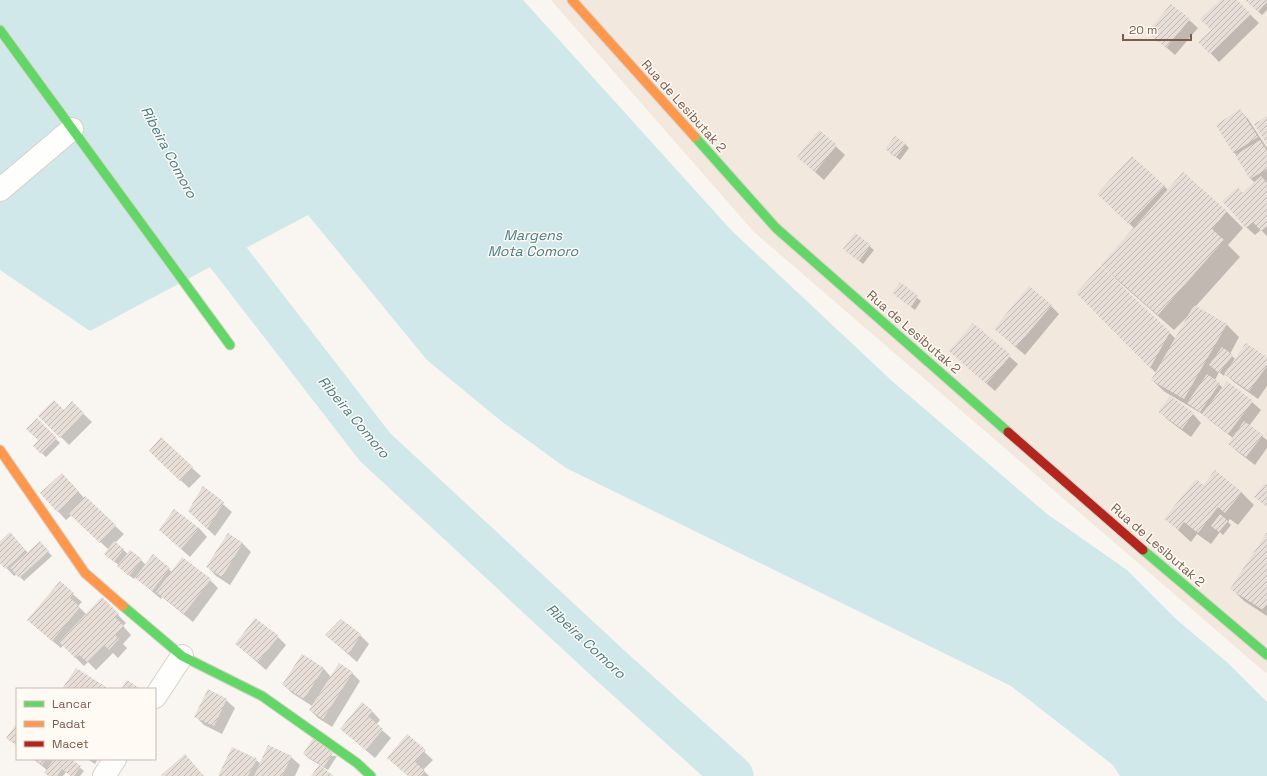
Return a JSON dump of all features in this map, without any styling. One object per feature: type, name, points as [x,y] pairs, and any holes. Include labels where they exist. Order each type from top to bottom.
[{"type":"main road","name":"Rua de Lesibutak 2","points":[[572,0],[776,228],[1137,544],[1267,655]]},
{"type":"main road","points":[[0,30],[230,345]]},
{"type":"main road","points":[[0,450],[85,573],[182,656],[262,696],[357,763],[371,776]]},
{"type":"street","points":[[0,190],[72,129]]},
{"type":"street","points":[[156,695],[182,656]]},
{"type":"street","points":[[104,776],[114,760]]},
{"type":"shaded area","points":[[551,0],[1267,0],[1267,674],[754,232]]},
{"type":"water","name":"Margens Mota Comoro","points":[[0,0],[523,0],[731,230],[892,381],[1047,514],[1127,570],[1177,620],[1228,663],[1267,702],[1267,776],[1120,776],[1113,765],[1011,686],[566,468],[501,421],[427,360],[308,215],[90,331],[0,270]]},
{"type":"building","points":[[1220,0],[1237,0],[1251,14],[1210,54],[1198,42],[1211,30],[1200,19]]},
{"type":"building","points":[[1245,0],[1267,0],[1267,2],[1258,12]]},
{"type":"building","points":[[1171,4],[1190,19],[1166,48],[1147,32]]},
{"type":"building","points":[[1240,109],[1258,137],[1233,153],[1216,125]]},
{"type":"building","points":[[1267,116],[1267,144],[1254,124]]},
{"type":"building","points":[[819,130],[837,145],[815,172],[797,157]]},
{"type":"building","points":[[895,136],[906,144],[896,157],[885,149]]},
{"type":"building","points":[[1260,140],[1267,151],[1267,169],[1250,179],[1235,155]]},
{"type":"building","points":[[1132,156],[1165,186],[1129,224],[1097,194]]},
{"type":"building","points":[[1183,172],[1227,211],[1212,229],[1224,240],[1158,315],[1101,265]]},
{"type":"building","points":[[1261,176],[1267,183],[1267,226],[1261,231],[1253,222],[1246,228],[1222,201],[1238,187],[1242,193]]},
{"type":"building","points":[[855,233],[871,245],[859,261],[843,249]]},
{"type":"building","points":[[1101,266],[1170,332],[1150,368],[1076,293]]},
{"type":"building","points":[[900,282],[918,296],[911,307],[892,293]]},
{"type":"building","points":[[1029,286],[1052,305],[1016,347],[994,329]]},
{"type":"building","points":[[1194,305],[1227,324],[1184,399],[1151,380]]},
{"type":"building","points":[[973,323],[1011,355],[986,384],[949,351]]},
{"type":"building","points":[[1246,343],[1267,357],[1267,366],[1249,391],[1224,374]]},
{"type":"building","points":[[1222,347],[1233,355],[1219,373],[1209,365]]},
{"type":"building","points":[[1207,374],[1220,383],[1200,412],[1187,403]]},
{"type":"building","points":[[1227,381],[1253,401],[1228,434],[1202,414]]},
{"type":"building","points":[[1170,396],[1194,413],[1182,429],[1158,412]]},
{"type":"building","points":[[54,400],[64,410],[72,401],[84,413],[60,438],[38,416]]},
{"type":"building","points":[[37,418],[57,438],[41,454],[33,446],[38,440],[26,429]]},
{"type":"building","points":[[1244,421],[1263,435],[1246,457],[1228,444]]},
{"type":"building","points":[[161,437],[193,467],[180,481],[149,451]]},
{"type":"building","points":[[1215,470],[1242,492],[1225,513],[1218,507],[1198,533],[1184,522],[1178,530],[1164,519],[1196,479],[1203,485]]},
{"type":"building","points":[[62,473],[79,492],[57,512],[40,493]]},
{"type":"building","points":[[1265,483],[1267,485],[1267,507],[1254,497]]},
{"type":"building","points":[[203,486],[224,502],[207,529],[188,511]]},
{"type":"building","points":[[85,496],[116,525],[100,543],[69,514]]},
{"type":"building","points":[[174,509],[199,528],[181,549],[159,530]]},
{"type":"building","points":[[1220,514],[1228,521],[1219,532],[1211,526]]},
{"type":"building","points":[[10,532],[26,551],[5,569],[0,563],[0,541]]},
{"type":"building","points":[[1267,532],[1267,604],[1263,610],[1230,589]]},
{"type":"building","points":[[228,533],[243,543],[222,577],[206,567]]},
{"type":"building","points":[[40,541],[49,551],[19,578],[10,568]]},
{"type":"building","points":[[114,541],[124,549],[114,562],[104,554]]},
{"type":"building","points":[[130,550],[142,559],[129,576],[117,566]]},
{"type":"building","points":[[153,554],[170,568],[152,591],[135,578]]},
{"type":"building","points":[[182,557],[211,579],[184,614],[156,592]]},
{"type":"building","points":[[60,581],[74,593],[70,598],[80,607],[52,641],[27,620]]},
{"type":"building","points":[[102,597],[119,614],[115,617],[124,626],[115,635],[119,639],[109,650],[104,645],[87,662],[79,655],[75,658],[59,642]]},
{"type":"building","points":[[255,618],[279,636],[258,662],[235,644]]},
{"type":"building","points":[[341,619],[361,634],[349,654],[325,635]]},
{"type":"building","points":[[302,654],[324,668],[304,699],[282,685]]},
{"type":"building","points":[[339,663],[353,672],[323,719],[309,710]]},
{"type":"building","points":[[76,668],[106,687],[105,688],[63,688]]},
{"type":"building","points":[[127,680],[139,688],[122,688]]},
{"type":"building","points":[[208,689],[227,699],[214,726],[194,717]]},
{"type":"building","points":[[362,702],[373,711],[368,716],[383,729],[366,750],[340,729]]},
{"type":"building","points":[[16,724],[16,745],[6,738]]},
{"type":"building","points":[[407,734],[426,750],[415,762],[425,771],[421,776],[408,776],[387,758]]},
{"type":"building","points":[[313,738],[334,751],[324,767],[303,754]]},
{"type":"building","points":[[268,745],[292,756],[282,776],[254,776]]},
{"type":"building","points":[[232,747],[257,759],[248,776],[218,776]]},
{"type":"building","points":[[185,754],[204,776],[161,775]]},
{"type":"building","points":[[35,760],[45,760],[42,765]]},
{"type":"building","points":[[53,760],[72,760],[81,766],[74,776],[71,776],[62,769],[57,776],[49,776],[44,773]]},
{"type":"building","points":[[319,765],[334,776],[311,776]]},
{"type":"waterway","name":"Ribeira Comoro","points":[[200,210],[218,244],[375,447],[612,667],[733,776]]},
{"type":"traffic: fast","points":[[0,30],[230,345]]},
{"type":"traffic: fast","points":[[695,137],[776,228],[1008,432]]},
{"type":"traffic: fast","points":[[1143,550],[1267,655]]},
{"type":"traffic: fast","points":[[123,606],[182,656],[262,696],[357,763],[371,776]]},
{"type":"traffic: slow","points":[[572,0],[695,137]]},
{"type":"traffic: slow","points":[[0,450],[85,573],[123,606]]},
{"type":"traffic: jam","points":[[1008,432],[1143,550]]}]
